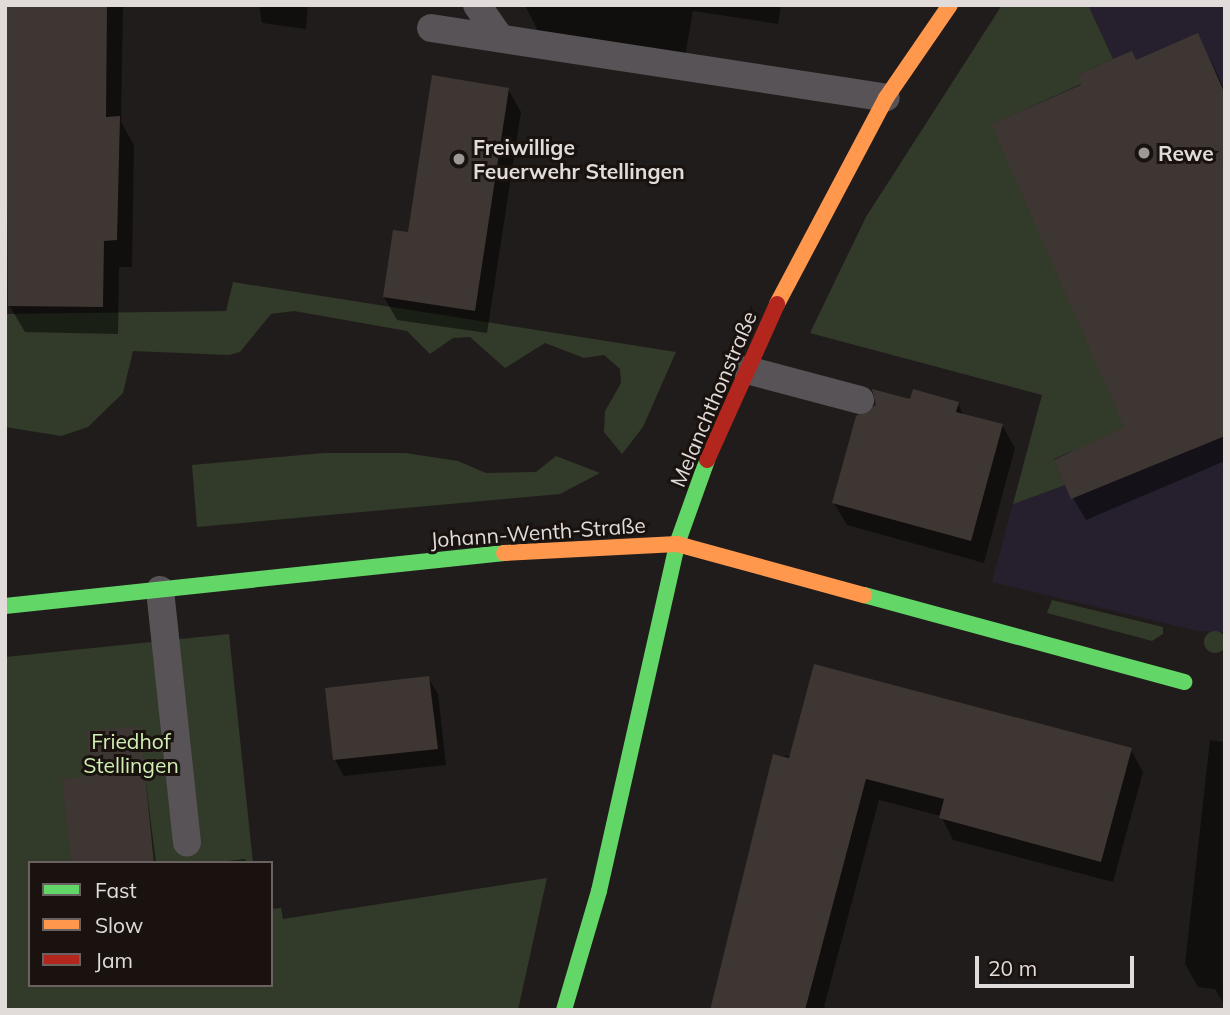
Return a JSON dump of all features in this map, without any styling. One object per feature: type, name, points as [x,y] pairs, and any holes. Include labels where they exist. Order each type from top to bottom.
[{"type":"street","name":"Melanchthonstraße","points":[[564,1010],[599,891],[677,544],[747,370],[800,253],[886,98],[950,5]]},
{"type":"street","name":"Johann-Wenth-Straße","points":[[5,606],[554,548],[677,544],[1184,682]]},
{"type":"lane","points":[[477,5],[500,38]]},
{"type":"lane","points":[[431,28],[886,98]]},
{"type":"lane","points":[[747,370],[860,400]]},
{"type":"lane","points":[[160,590],[187,843]]},
{"type":"shaded area","points":[[1002,5],[1225,5],[1225,632],[1198,631],[992,582],[1042,395],[810,333],[866,217]]},
{"type":"green space","points":[[1002,5],[1088,5],[1113,59],[1077,75],[1081,84],[992,124],[1127,432],[1083,475],[1072,451],[1054,459],[1065,485],[1013,504],[1042,395],[810,333],[866,217]]},
{"type":"green space","points":[[233,282],[676,352],[643,427],[622,454],[604,432],[605,411],[621,383],[620,369],[604,355],[584,358],[545,343],[505,368],[470,337],[453,338],[430,354],[407,331],[294,311],[271,314],[240,352],[229,355],[133,351],[123,393],[88,427],[61,436],[5,427],[5,314],[226,311]]},
{"type":"green space","points":[[324,453],[405,453],[458,461],[486,473],[536,472],[556,456],[600,473],[560,494],[197,527],[192,465]]},
{"type":"green space","points":[[1052,600],[1163,627],[1163,634],[1152,641],[1047,613]]},
{"type":"green space","points":[[1215,631],[1223,634],[1226,642],[1223,650],[1215,653],[1207,650],[1204,642],[1207,634]]},
{"type":"green space","name":"Friedhof Stellingen","points":[[229,634],[253,861],[28,861],[28,987],[273,987],[273,909],[281,908],[283,919],[547,878],[518,1010],[5,1010],[5,657]]},
{"type":"building","points":[[5,5],[107,5],[106,117],[120,116],[117,240],[104,241],[103,307],[8,306]]},
{"type":"building","points":[[1198,33],[1225,94],[1225,436],[1071,499],[1054,460],[1124,427],[991,124],[1081,85],[1077,75],[1113,59],[1132,51],[1136,60]]},
{"type":"building","name":"Freiwillige Feuerwehr Stellingen","points":[[432,75],[509,88],[475,311],[383,297],[393,230],[408,232]]},
{"type":"building","points":[[872,389],[910,399],[913,389],[959,402],[956,412],[1003,424],[971,541],[832,503],[856,416],[876,405]]},
{"type":"building","points":[[814,664],[1132,748],[1101,862],[939,818],[944,799],[866,779],[805,1010],[710,1010],[773,754],[789,758]]},
{"type":"building","points":[[429,676],[438,749],[333,760],[325,688]]},
{"type":"building","points":[[140,726],[154,861],[71,861],[62,779],[91,776],[86,731]]},
{"type":"traffic: fast","points":[[564,1010],[599,891],[677,544],[707,460]]},
{"type":"traffic: fast","points":[[5,606],[504,553]]},
{"type":"traffic: fast","points":[[864,595],[1184,682]]},
{"type":"traffic: slow","points":[[777,304],[886,98],[950,5]]},
{"type":"traffic: slow","points":[[504,553],[677,544],[864,595]]},
{"type":"traffic: jam","points":[[707,460],[777,304]]},
{"type":"place","name":"Rewe","points":[[1144,153]]},
{"type":"place","name":"Freiwillige Feuerwehr Stellingen","points":[[459,159]]}]
